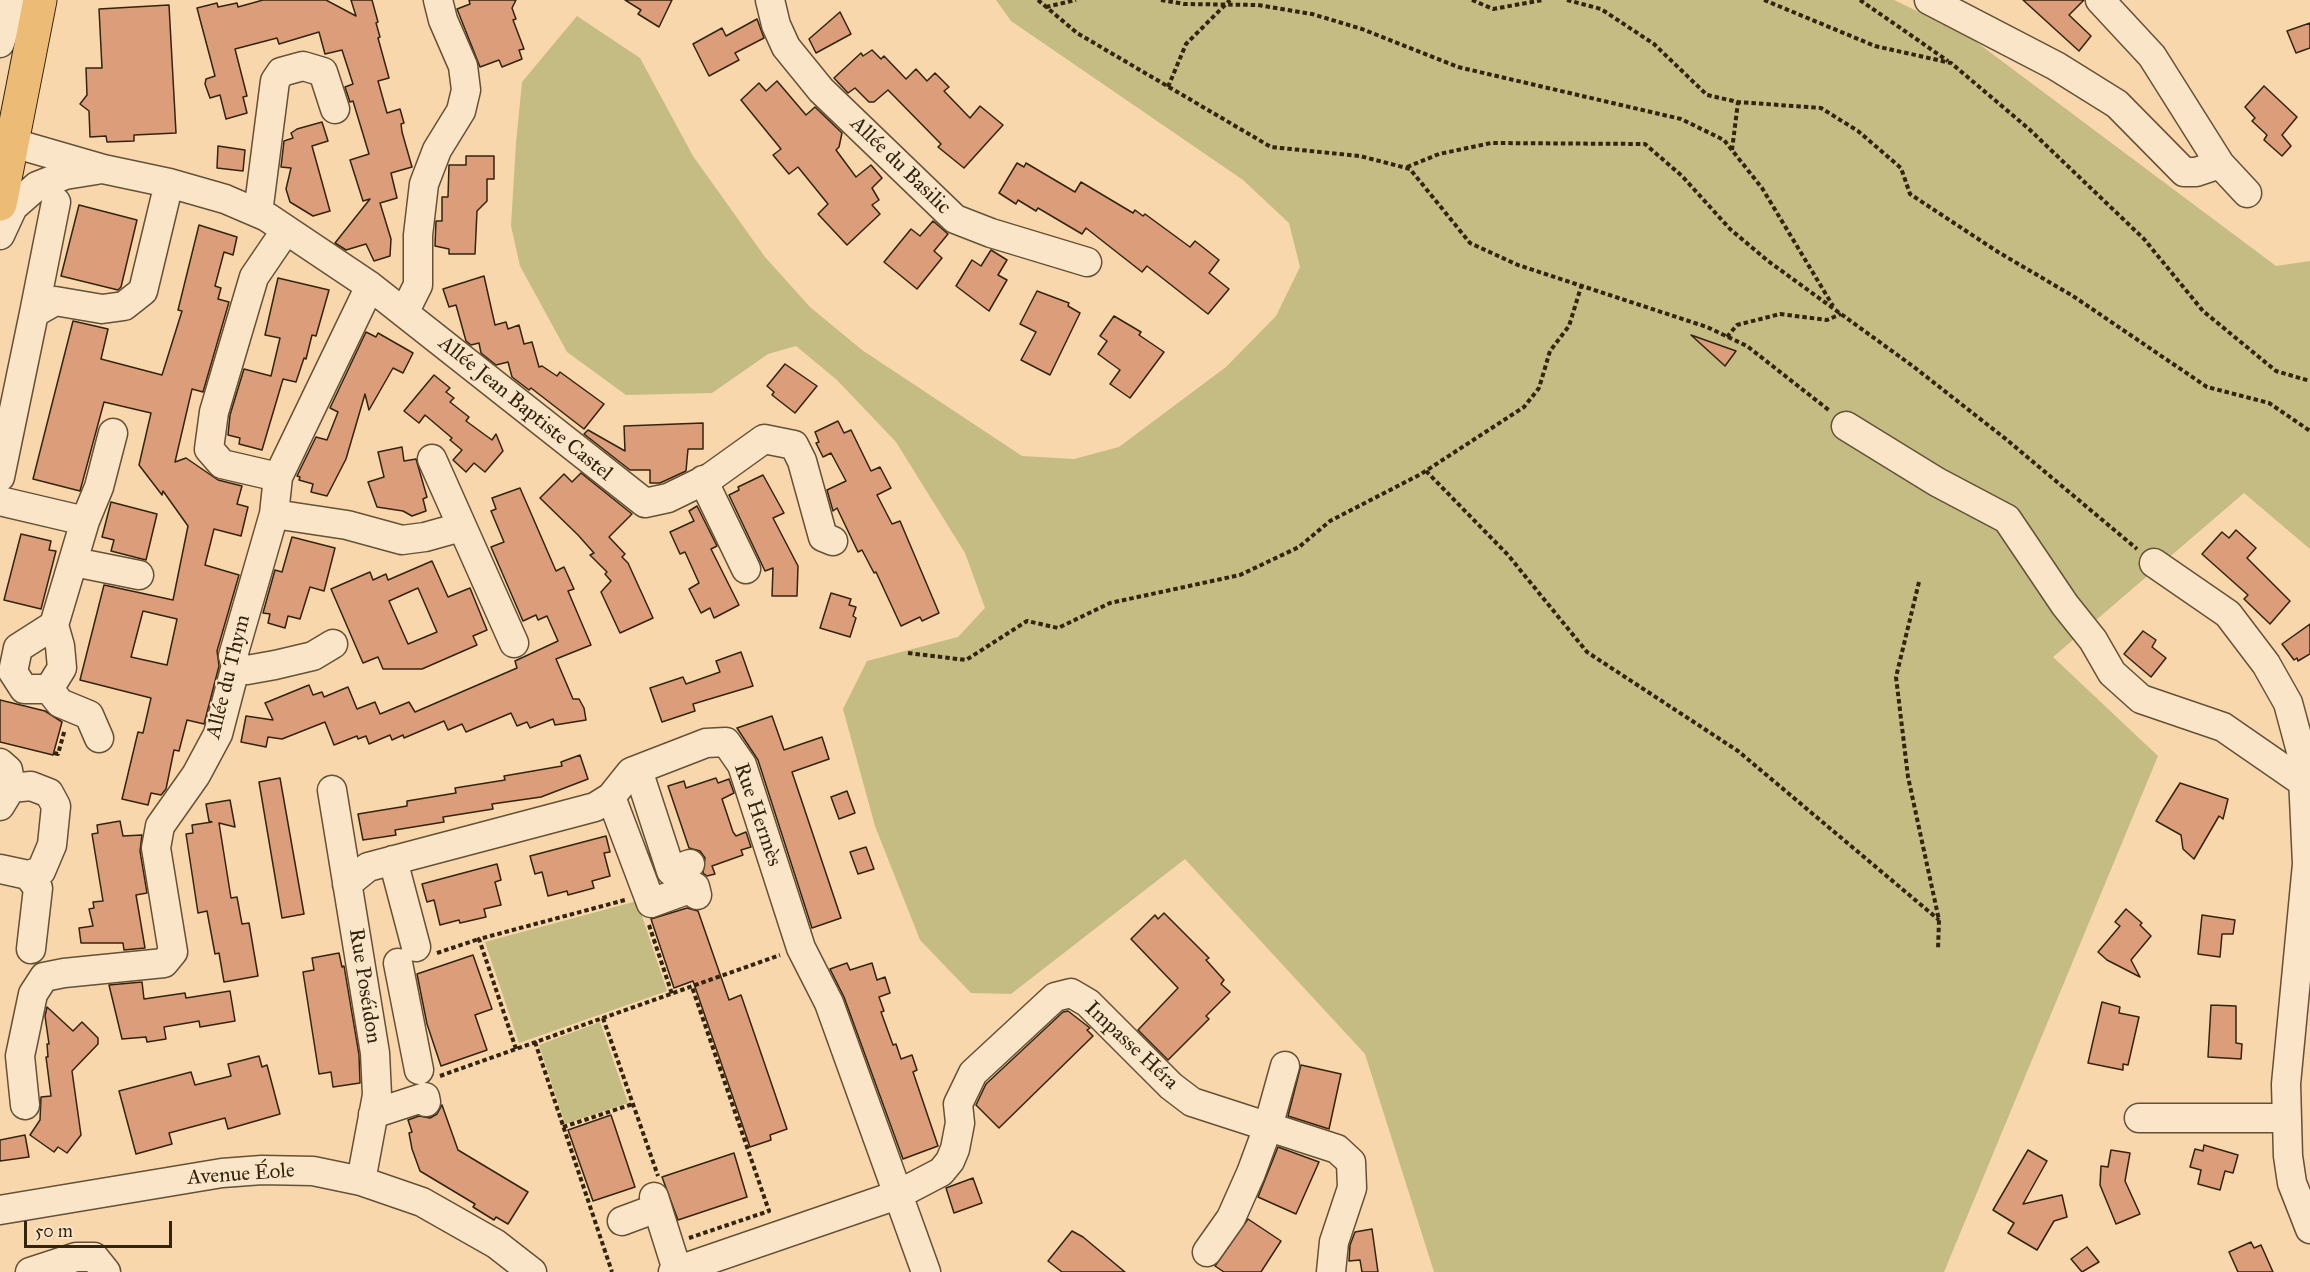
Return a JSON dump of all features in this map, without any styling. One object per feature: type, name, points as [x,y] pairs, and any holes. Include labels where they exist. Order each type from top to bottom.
[{"type":"main road","points":[[0,90],[25,0]]},
{"type":"main road","points":[[0,204],[5,154],[40,0]]},
{"type":"street","points":[[0,43],[14,0]]},
{"type":"street","points":[[404,313],[418,285],[418,235],[424,184],[437,150],[461,111],[466,90],[463,66],[443,20],[438,0]]},
{"type":"street","name":"Allée du Basilic","points":[[770,0],[776,25],[786,47],[821,90],[955,219],[991,233],[1088,262]]},
{"type":"street","points":[[1929,0],[2056,66],[2117,104],[2184,172],[2196,172],[2220,164]]},
{"type":"street","points":[[2100,0],[2152,56],[2220,164],[2247,194]]},
{"type":"street","points":[[258,213],[274,92],[281,72],[303,66],[323,72],[335,109]]},
{"type":"street","points":[[5,154],[65,175]]},
{"type":"street","name":"Allée Jean Baptiste Castel","points":[[5,154],[103,169],[169,183],[225,199],[258,213],[369,286],[645,503],[668,498],[703,480],[764,440],[794,445],[802,461],[824,537],[833,541]]},
{"type":"street","points":[[0,235],[13,207],[24,195],[44,182],[65,175],[103,169]]},
{"type":"street","points":[[34,313],[55,301],[102,309],[124,306],[143,291],[169,183]]},
{"type":"street","points":[[0,477],[56,202]]},
{"type":"street","points":[[279,477],[222,464],[209,449],[214,412],[254,277],[286,230]]},
{"type":"street","name":"Allée du Thym","points":[[25,1105],[20,1056],[33,994],[44,977],[164,963],[173,952],[156,848],[160,826],[196,775],[218,734],[236,665],[233,656],[274,513],[279,477],[369,286]]},
{"type":"street","points":[[1846,426],[1937,482],[2007,519],[2065,605],[2093,640],[2112,673],[2141,699],[2223,727],[2304,783]]},
{"type":"street","points":[[60,698],[62,668],[60,646],[54,625],[85,521],[99,487],[113,433]]},
{"type":"street","points":[[432,459],[514,643]]},
{"type":"street","points":[[703,480],[746,569]]},
{"type":"street","points":[[0,501],[85,521]]},
{"type":"street","points":[[274,513],[347,525],[402,540],[425,537],[461,527]]},
{"type":"street","points":[[74,562],[139,575]]},
{"type":"street","points":[[2154,563],[2228,614],[2266,664],[2288,703],[2302,755],[2307,864],[2286,1084],[2287,1118],[2299,1155],[2292,1183],[2310,1229]]},
{"type":"street","points":[[54,625],[18,648],[14,672],[24,689],[60,698],[89,715],[99,738]]},
{"type":"street","points":[[236,665],[247,670],[274,665],[313,656],[333,644]]},
{"type":"street","name":"Rue Hermès","points":[[347,885],[368,867],[595,807],[611,797],[631,772],[706,743],[726,742],[742,765],[801,948]]},
{"type":"street","points":[[638,770],[671,871],[690,864]]},
{"type":"street","points":[[0,869],[28,875],[41,871],[52,845],[56,806],[49,793],[31,786],[4,785]]},
{"type":"street","name":"Rue Poséidon","points":[[332,790],[375,1053],[377,1095],[361,1181]]},
{"type":"street","points":[[611,797],[644,895],[651,903],[694,887],[697,895]]},
{"type":"street","points":[[374,1114],[425,1097],[418,958],[420,913],[393,860]]},
{"type":"street","points":[[28,875],[38,888],[31,949]]},
{"type":"street","points":[[801,948],[829,1003],[926,1272]]},
{"type":"street","points":[[363,972],[418,958]]},
{"type":"street","name":"Impasse Héra","points":[[675,1271],[897,1195],[941,1172],[950,1161],[960,1123],[958,1104],[973,1073],[1055,997],[1071,993],[1088,1004],[1172,1086],[1192,1102],[1337,1149],[1351,1162],[1352,1188],[1334,1242],[1331,1272]]},
{"type":"street","points":[[1207,1252],[1231,1218],[1268,1127],[1285,1066]]},
{"type":"street","points":[[2139,1118],[2287,1118]]},
{"type":"street","name":"Avenue Éole","points":[[0,1210],[222,1173],[262,1170],[313,1171],[395,1191],[450,1217],[496,1244],[532,1272]]},
{"type":"street","points":[[622,1221],[655,1203],[675,1271]]},
{"type":"street","points":[[30,1272],[62,1267],[76,1257],[94,1257],[106,1272]]},
{"type":"path","points":[[1038,0],[1077,33],[1271,147],[1360,156],[1407,168],[1470,243],[1518,265],[1707,327],[1747,346],[1846,426]]},
{"type":"path","points":[[1046,7],[1076,0]]},
{"type":"path","points":[[1161,0],[1229,2],[1312,14],[1362,29],[1458,67],[1681,119],[1724,140],[1762,188],[1834,309]]},
{"type":"path","points":[[1472,0],[1493,9],[1543,0]]},
{"type":"path","points":[[1567,0],[1601,9],[1654,44],[1707,95],[1738,102],[1821,108],[1858,131],[1901,168],[1910,194],[1998,252],[2073,296],[2207,387],[2269,403],[2310,431]]},
{"type":"path","points":[[1764,0],[1875,46],[1951,63]]},
{"type":"path","points":[[1860,0],[1951,63],[2029,129],[2144,239],[2203,311],[2276,371],[2310,381]]},
{"type":"path","points":[[1168,87],[1186,45],[1229,2]]},
{"type":"path","points":[[1732,151],[1738,102]]},
{"type":"path","points":[[1407,168],[1439,154],[1491,143],[1645,144],[1682,176],[1730,229],[1768,261],[2007,440],[2154,563]]},
{"type":"path","points":[[908,653],[966,660],[1027,621],[1058,628],[1110,603],[1240,575],[1299,547],[1330,521],[1426,471],[1524,407],[1539,388],[1550,351],[1569,326],[1581,287]]},
{"type":"path","points":[[1727,337],[1737,325],[1780,314],[1827,320],[1841,314]]},
{"type":"path","points":[[1426,471],[1508,555],[1587,652],[1738,751],[1939,920]]},
{"type":"path","points":[[1919,582],[1896,677],[1908,777],[1939,920],[1938,949]]},
{"type":"path","points":[[54,753],[58,754],[60,698]]},
{"type":"path","points":[[418,958],[479,939],[644,895],[672,994]]},
{"type":"path","points":[[479,939],[516,1049]]},
{"type":"path","points":[[425,1083],[801,948]]},
{"type":"path","points":[[680,1241],[769,1211],[692,987]]},
{"type":"path","points":[[603,1018],[655,1168]]},
{"type":"path","points":[[535,1042],[612,1272]]},
{"type":"path","points":[[563,1128],[633,1104]]},
{"type":"shaded area","points":[[996,0],[1894,0],[1967,35],[2276,266],[2310,261],[2310,549],[2244,493],[2053,657],[2158,756],[1944,1272],[1434,1272],[1365,1054],[1185,859],[1011,994],[971,993],[920,940],[875,826],[843,709],[867,661],[958,637],[985,608],[965,553],[896,442],[837,380],[796,346],[768,354],[712,393],[626,395],[567,352],[520,266],[511,226],[516,143],[522,82],[577,16],[640,58],[693,156],[765,257],[810,307],[862,350],[1022,456],[1074,459],[1119,447],[1226,367],[1276,316],[1300,267],[1289,223],[1243,180],[1011,21]]},
{"type":"shaded area","points":[[637,901],[667,991],[519,1043],[485,942]]},
{"type":"shaded area","points":[[600,1022],[628,1103],[565,1124],[539,1045]]},
{"type":"building","points":[[263,0],[326,0],[356,16],[351,0],[372,0],[378,22],[376,23],[380,37],[378,38],[389,78],[378,81],[387,113],[400,109],[404,123],[401,124],[402,132],[412,167],[391,173],[397,198],[380,203],[391,239],[390,256],[374,261],[366,244],[346,250],[335,243],[370,199],[363,201],[350,160],[369,154],[353,101],[350,102],[345,87],[353,84],[342,50],[325,54],[319,32],[279,44],[277,38],[235,49],[247,96],[243,97],[247,113],[226,119],[220,95],[210,98],[205,84],[206,79],[215,76],[197,8],[217,3],[218,7],[237,3],[238,7]]},
{"type":"building","points":[[469,0],[516,0],[512,8],[516,19],[513,20],[524,49],[519,50],[522,59],[502,67],[499,60],[480,67],[457,9],[470,4]]},
{"type":"building","points":[[625,0],[672,0],[659,27],[638,14],[641,10]]},
{"type":"building","points":[[2023,0],[2084,0],[2069,15],[2091,36],[2079,51]]},
{"type":"building","points":[[169,5],[176,133],[134,135],[134,141],[107,142],[106,136],[90,137],[89,111],[80,104],[87,95],[86,68],[102,68],[99,9]]},
{"type":"building","points":[[840,12],[851,34],[816,53],[809,39]]},
{"type":"building","points":[[757,19],[764,38],[735,53],[739,60],[709,76],[693,44],[722,28],[726,36]]},
{"type":"building","points":[[2310,23],[2310,48],[2296,53],[2287,31]]},
{"type":"building","points":[[872,50],[881,59],[884,56],[906,79],[916,69],[927,81],[935,73],[949,87],[944,91],[970,118],[980,106],[1003,125],[964,168],[938,147],[941,144],[888,90],[874,102],[869,102],[855,88],[848,93],[834,78],[861,53],[863,56]]},
{"type":"building","points":[[777,81],[806,115],[815,107],[842,133],[839,147],[836,150],[856,177],[871,165],[882,178],[872,188],[879,200],[872,205],[880,214],[847,245],[818,214],[828,204],[798,167],[789,174],[773,155],[781,149],[741,100],[759,83],[766,91]]},
{"type":"building","points":[[2264,86],[2297,117],[2282,135],[2291,146],[2282,156],[2264,140],[2267,135],[2252,121],[2255,118],[2245,107]]},
{"type":"building","points":[[322,122],[328,141],[312,146],[330,211],[313,216],[290,202],[286,189],[291,168],[281,167],[284,141],[293,138],[291,133]]},
{"type":"building","points":[[218,146],[245,150],[243,171],[217,168]]},
{"type":"building","points":[[466,156],[494,156],[494,179],[487,179],[487,201],[477,211],[475,254],[449,254],[449,249],[435,246],[436,221],[442,221],[442,197],[448,197],[449,165],[466,165]]},
{"type":"building","points":[[1017,163],[1024,167],[1026,163],[1075,192],[1081,182],[1133,213],[1135,210],[1143,216],[1145,214],[1190,247],[1195,241],[1219,260],[1209,273],[1229,289],[1208,314],[1147,266],[1142,272],[1086,228],[1082,234],[1038,208],[1036,211],[1018,200],[1016,204],[999,193]]},
{"type":"building","points":[[79,205],[137,220],[121,287],[118,290],[61,276]]},
{"type":"building","points":[[933,221],[948,234],[934,251],[942,258],[917,289],[884,262],[911,229],[920,236]]},
{"type":"building","points":[[199,225],[237,237],[233,255],[224,252],[215,286],[221,288],[218,299],[229,302],[203,392],[192,389],[175,462],[186,458],[218,480],[242,486],[237,504],[248,507],[241,536],[214,529],[205,565],[239,575],[217,651],[219,666],[204,724],[187,720],[179,751],[174,750],[166,789],[161,795],[151,793],[148,805],[122,799],[138,732],[143,733],[151,698],[80,680],[104,585],[173,600],[188,526],[163,491],[162,495],[139,465],[151,413],[104,402],[80,491],[33,479],[73,321],[108,329],[101,359],[162,375],[182,311],[178,310]],"holes":[[[143,611],[177,619],[167,665],[131,657]]]},
{"type":"building","points":[[991,250],[1007,260],[998,275],[1007,280],[989,311],[956,286],[972,260],[981,266]]},
{"type":"building","points":[[484,276],[495,325],[506,322],[508,329],[519,325],[524,344],[532,342],[539,367],[542,366],[557,376],[560,372],[604,404],[584,429],[531,388],[529,390],[512,377],[508,362],[496,365],[481,353],[479,343],[471,345],[466,341],[456,305],[449,307],[443,289]]},
{"type":"building","points":[[278,278],[329,290],[316,336],[312,335],[306,359],[304,358],[296,382],[283,379],[262,450],[239,444],[240,438],[228,435],[230,415],[244,369],[271,376],[280,338],[265,335]]},
{"type":"building","points":[[1037,291],[1069,303],[1068,306],[1080,313],[1050,375],[1021,360],[1036,332],[1020,324]]},
{"type":"building","points":[[1114,316],[1141,332],[1139,335],[1164,352],[1130,398],[1110,384],[1120,370],[1098,354],[1107,341],[1100,336]]},
{"type":"building","points":[[366,332],[376,337],[378,333],[413,353],[403,373],[393,368],[369,410],[365,394],[346,459],[327,496],[311,492],[313,484],[299,480],[300,477],[297,476],[316,437],[327,440],[338,412],[330,408]]},
{"type":"building","points":[[1691,335],[1736,351],[1725,366]]},
{"type":"building","points":[[785,364],[817,386],[795,413],[772,395],[774,392],[767,386]]},
{"type":"building","points":[[434,375],[450,388],[446,392],[454,398],[450,402],[469,417],[466,421],[492,440],[496,434],[503,451],[485,472],[474,463],[466,472],[453,460],[462,450],[450,440],[452,438],[425,415],[419,423],[404,411]]},
{"type":"building","points":[[838,421],[844,433],[851,430],[871,471],[880,467],[891,488],[877,495],[892,524],[900,521],[939,613],[922,621],[920,617],[901,626],[876,572],[874,573],[862,550],[858,552],[837,508],[833,511],[827,490],[846,481],[831,453],[823,457],[816,443],[819,442],[815,432]]},
{"type":"building","points":[[703,423],[703,449],[688,449],[686,471],[660,483],[650,483],[650,470],[630,470],[584,434],[588,430],[625,451],[624,426]]},
{"type":"building","points":[[402,447],[404,461],[416,459],[427,497],[423,499],[426,511],[412,516],[403,511],[377,507],[368,482],[384,477],[378,452]]},
{"type":"building","points":[[581,473],[632,514],[609,537],[625,554],[622,557],[628,563],[653,618],[620,633],[601,592],[611,581],[605,574],[607,572],[590,555],[594,553],[578,535],[540,498],[564,474],[572,482]]},
{"type":"building","points":[[763,475],[784,513],[773,518],[798,566],[797,596],[772,596],[773,568],[765,571],[729,495],[739,490],[738,487]]},
{"type":"building","points":[[520,488],[556,571],[564,567],[574,589],[568,591],[591,645],[556,659],[573,699],[579,699],[584,708],[586,720],[555,725],[553,719],[530,728],[527,722],[517,726],[511,713],[466,732],[462,724],[448,730],[444,721],[404,738],[403,735],[392,740],[390,735],[369,744],[366,736],[358,739],[357,736],[334,745],[325,722],[282,739],[268,737],[266,747],[241,742],[246,716],[273,720],[265,703],[309,685],[313,695],[322,692],[324,697],[348,687],[357,709],[375,702],[380,714],[409,702],[415,712],[517,668],[515,661],[558,641],[547,616],[538,620],[536,615],[523,621],[491,547],[504,542],[491,511],[496,509],[492,498]]},
{"type":"building","points":[[111,502],[157,514],[146,560],[111,551],[114,540],[102,537]]},
{"type":"building","points":[[697,506],[717,546],[711,549],[739,605],[714,618],[710,608],[701,613],[689,589],[699,583],[685,552],[680,554],[670,532],[694,521],[689,511]]},
{"type":"building","points":[[2236,530],[2256,548],[2247,558],[2290,601],[2270,624],[2244,599],[2248,595],[2202,554],[2222,532],[2229,538]]},
{"type":"building","points":[[21,534],[51,541],[49,550],[56,551],[41,609],[4,600]]},
{"type":"building","points":[[292,537],[335,548],[324,591],[310,587],[300,619],[288,616],[285,628],[268,623],[270,614],[263,613],[275,570],[282,572]]},
{"type":"building","points":[[432,561],[448,597],[470,588],[487,630],[473,636],[477,645],[422,669],[383,669],[378,657],[363,663],[331,589],[370,572],[373,580],[386,574],[388,580]],"holes":[[[418,588],[437,632],[408,644],[389,601]]]},
{"type":"building","points":[[831,593],[851,599],[849,605],[856,607],[853,616],[856,618],[850,637],[820,628]]},
{"type":"building","points":[[2310,624],[2310,654],[2298,661],[2297,658],[2294,660],[2282,644]]},
{"type":"building","points":[[2143,631],[2156,640],[2152,647],[2166,658],[2151,677],[2124,654]]},
{"type":"building","points":[[741,652],[753,686],[693,704],[695,711],[662,722],[650,688],[683,677],[686,684],[720,672],[716,661]]},
{"type":"building","points":[[0,700],[45,711],[62,722],[53,755],[0,742]]},
{"type":"building","points":[[772,716],[784,750],[822,737],[829,759],[792,772],[841,918],[812,928],[758,760],[737,728]]},
{"type":"building","points":[[580,755],[588,779],[541,797],[492,804],[493,809],[443,817],[444,822],[395,830],[396,835],[363,840],[358,814],[407,806],[407,801],[456,793],[455,788],[505,780],[504,776],[562,766],[561,762]]},
{"type":"building","points":[[280,778],[304,914],[282,918],[259,782]]},
{"type":"building","points":[[716,778],[718,783],[729,779],[734,793],[722,799],[733,832],[736,836],[746,832],[751,847],[741,850],[743,855],[712,866],[715,874],[707,876],[703,873],[705,858],[700,851],[689,848],[668,786],[684,781],[686,788]]},
{"type":"building","points":[[2180,783],[2228,799],[2223,819],[2219,816],[2194,859],[2183,849],[2181,835],[2156,821]]},
{"type":"building","points":[[847,791],[855,813],[839,819],[831,797]]},
{"type":"building","points":[[230,800],[235,827],[219,823],[231,898],[237,897],[242,924],[249,923],[258,976],[224,982],[219,953],[215,954],[207,911],[198,913],[186,834],[193,833],[192,825],[212,822],[209,821],[206,804]]},
{"type":"building","points":[[120,821],[123,836],[142,835],[140,851],[147,893],[136,895],[145,948],[124,950],[123,943],[81,943],[79,928],[93,926],[89,909],[94,908],[93,902],[103,901],[92,834],[98,833],[97,825]]},
{"type":"building","points":[[606,836],[610,852],[604,853],[610,876],[592,881],[594,888],[568,895],[567,891],[548,896],[542,872],[535,874],[530,856]]},
{"type":"building","points":[[866,847],[874,869],[858,874],[850,852]]},
{"type":"building","points":[[497,864],[501,880],[495,882],[501,905],[484,909],[486,917],[440,925],[434,900],[427,902],[422,884]]},
{"type":"building","points":[[687,908],[698,911],[729,1000],[741,995],[787,1129],[770,1135],[771,1140],[750,1147],[693,981],[674,988],[651,919]]},
{"type":"building","points":[[2126,909],[2142,923],[2140,925],[2151,936],[2131,960],[2140,977],[2107,960],[2098,952],[2120,926],[2115,922]]},
{"type":"building","points":[[1164,913],[1209,958],[1206,960],[1224,980],[1221,984],[1230,992],[1206,1016],[1209,1019],[1168,1060],[1138,1030],[1178,988],[1131,939],[1155,915],[1158,919]]},
{"type":"building","points":[[2202,915],[2235,920],[2233,934],[2222,934],[2220,957],[2198,954]]},
{"type":"building","points":[[339,953],[342,967],[344,966],[359,1055],[360,1083],[333,1087],[331,1072],[319,1074],[303,972],[314,970],[312,958]]},
{"type":"building","points":[[473,955],[492,1009],[475,1015],[487,1050],[441,1066],[427,1024],[417,974]]},
{"type":"building","points":[[847,963],[850,970],[872,963],[877,980],[885,977],[890,993],[879,997],[884,1011],[881,1012],[893,1045],[896,1044],[901,1059],[912,1055],[917,1070],[913,1072],[938,1146],[903,1159],[844,997],[830,969]]},
{"type":"building","points":[[142,982],[144,999],[185,993],[186,998],[230,991],[235,1021],[200,1027],[199,1021],[164,1027],[166,1039],[147,1042],[146,1037],[122,1039],[109,985]]},
{"type":"building","points":[[2102,1002],[2120,1007],[2119,1013],[2139,1017],[2128,1065],[2123,1064],[2123,1070],[2088,1063]]},
{"type":"building","points":[[2211,1005],[2236,1006],[2236,1043],[2242,1044],[2241,1059],[2208,1057]]},
{"type":"building","points":[[47,1007],[73,1031],[82,1022],[98,1038],[98,1044],[72,1071],[81,1135],[67,1153],[58,1147],[54,1152],[30,1135],[40,1120],[41,1097],[51,1096],[46,1057],[48,1057],[47,1044],[49,1044],[45,1016]]},
{"type":"building","points":[[1068,1011],[1090,1028],[1087,1030],[1093,1036],[999,1128],[976,1105],[986,1084],[1063,1012]]},
{"type":"building","points":[[259,1056],[262,1067],[267,1065],[280,1114],[228,1129],[225,1118],[169,1133],[172,1144],[136,1154],[119,1091],[191,1072],[195,1085],[231,1076],[228,1064]]},
{"type":"building","points":[[1301,1065],[1341,1074],[1329,1129],[1288,1116]]},
{"type":"building","points":[[442,1105],[458,1150],[528,1192],[508,1224],[496,1217],[494,1220],[473,1207],[475,1204],[420,1171],[412,1149],[409,1133],[412,1132],[408,1120],[419,1116],[430,1118],[437,1114]]},
{"type":"building","points":[[611,1115],[635,1187],[593,1201],[568,1130]]},
{"type":"building","points":[[25,1135],[29,1157],[0,1161],[0,1140]]},
{"type":"building","points":[[2204,1145],[2238,1155],[2233,1173],[2225,1171],[2220,1190],[2198,1184],[2201,1170],[2190,1167],[2195,1149],[2203,1151]]},
{"type":"building","points":[[1278,1147],[1319,1162],[1296,1214],[1258,1197]]},
{"type":"building","points":[[2028,1150],[2047,1161],[2023,1204],[2062,1195],[2067,1217],[2054,1221],[2037,1250],[2008,1233],[2014,1223],[1993,1210]]},
{"type":"building","points":[[2111,1150],[2130,1153],[2125,1181],[2140,1214],[2116,1224],[2100,1185],[2101,1166],[2108,1167]]},
{"type":"building","points":[[734,1153],[747,1197],[678,1220],[662,1177]]},
{"type":"building","points":[[973,1178],[982,1203],[954,1213],[946,1188]]},
{"type":"building","points":[[1248,1219],[1281,1241],[1261,1272],[1224,1272],[1215,1266]]},
{"type":"building","points":[[1372,1229],[1378,1272],[1362,1272],[1360,1260],[1349,1261],[1350,1245],[1355,1232]]},
{"type":"building","points":[[1072,1231],[1083,1237],[1125,1272],[1062,1272],[1048,1261]]},
{"type":"building","points":[[2251,1242],[2254,1248],[2261,1245],[2273,1272],[2238,1272],[2229,1252]]},
{"type":"building","points":[[2087,1247],[2099,1262],[2082,1272],[2071,1259]]}]
